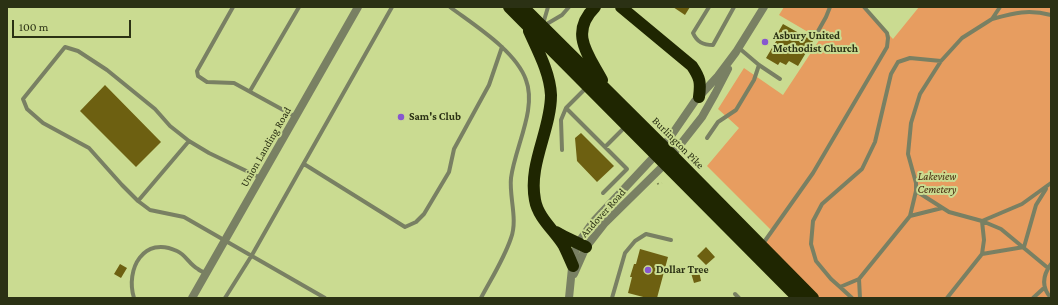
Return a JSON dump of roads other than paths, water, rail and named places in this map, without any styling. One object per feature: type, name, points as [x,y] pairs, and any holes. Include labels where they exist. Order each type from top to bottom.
[{"type":"highway","name":"Burlington Pike","points":[[509,7],[626,125],[664,155],[761,246],[813,298]]},
{"type":"highway","name":"Burlington Pike","points":[[524,7],[608,92],[664,155],[798,298]]},
{"type":"highway","points":[[595,7],[587,14],[582,24],[581,38],[586,51],[608,92]]},
{"type":"highway","points":[[621,7],[692,66],[699,77],[701,86],[700,96]]},
{"type":"highway","points":[[526,24],[545,68],[551,94],[550,107],[535,173],[533,187],[535,202],[550,228],[564,246],[573,266]]},
{"type":"highway","points":[[550,228],[565,238],[582,245]]},
{"type":"street","name":"Union Landing Road","points":[[192,298],[358,7]]},
{"type":"street","name":"Andover Road","points":[[572,278],[582,245],[593,222],[702,117],[716,94],[761,8]]},
{"type":"street","name":"Andover Road","points":[[572,278],[573,258],[582,245],[604,224],[664,155],[700,96],[728,64],[738,50]]},
{"type":"street","points":[[569,298],[572,278]]},
{"type":"lane","points":[[232,7],[197,71],[198,76],[207,82],[234,83],[296,117]]},
{"type":"lane","points":[[250,91],[299,7]]},
{"type":"lane","points":[[226,298],[304,164],[392,7]]},
{"type":"lane","points":[[450,7],[502,47],[521,70],[526,80],[530,96],[529,106],[511,179],[514,215],[512,237],[481,298]]},
{"type":"lane","points":[[542,26],[548,7]]},
{"type":"lane","points":[[542,26],[562,15],[569,7]]},
{"type":"lane","points":[[709,7],[693,33],[696,40],[705,45],[713,45],[734,7]]},
{"type":"lane","points":[[817,33],[830,7]]},
{"type":"lane","points":[[761,246],[813,173],[887,47],[887,33],[864,7]]},
{"type":"lane","points":[[992,19],[1000,7]]},
{"type":"lane","points":[[1026,7],[1029,12]]},
{"type":"lane","points":[[840,287],[859,279],[910,216],[916,191],[916,183],[908,154],[911,123],[920,94],[941,60],[962,38],[992,19],[1018,12],[1037,11],[1051,15]]},
{"type":"lane","points":[[261,178],[209,153],[189,141],[170,126],[155,109],[107,70],[78,51],[65,47],[23,99],[27,109],[43,123],[89,148],[138,201],[150,210],[184,216],[212,232],[224,241],[252,255],[325,298]]},
{"type":"lane","points":[[304,164],[405,227],[416,222],[424,214],[449,172],[454,149],[489,84],[502,47]]},
{"type":"lane","points":[[738,50],[780,79]]},
{"type":"lane","points":[[852,298],[831,279],[816,261],[811,244],[813,221],[822,204],[862,169],[875,142],[891,74],[898,62],[910,58],[941,60]]},
{"type":"lane","points":[[706,138],[718,122],[736,110],[754,80],[759,65]]},
{"type":"lane","points":[[562,150],[561,120],[566,108],[588,86]]},
{"type":"lane","points":[[566,108],[627,169],[603,193]]},
{"type":"lane","points":[[605,147],[626,125]]},
{"type":"lane","points":[[138,201],[189,141]]},
{"type":"lane","points":[[982,221],[1022,204],[1051,183]]},
{"type":"lane","points":[[1024,247],[1036,205],[1047,187]]},
{"type":"lane","points":[[916,191],[949,212],[982,221],[1001,229],[1048,268]]},
{"type":"lane","points":[[910,216],[942,208]]},
{"type":"lane","points":[[947,298],[982,254],[984,240],[982,221]]},
{"type":"lane","points":[[612,298],[625,253],[636,241],[646,234],[671,240]]},
{"type":"lane","points":[[134,298],[131,283],[135,264],[140,256],[148,250],[158,247],[176,251],[185,256],[197,269],[206,273]]},
{"type":"lane","points":[[982,254],[1024,247]]},
{"type":"lane","points":[[1051,264],[1044,279],[1045,287],[1051,298]]},
{"type":"lane","points":[[859,279],[860,298]]},
{"type":"lane","points":[[1033,298],[1045,287]]},
{"type":"lane","points":[[735,294],[739,298]]},
{"type":"place","name":"Asbury United Methodist Church","points":[[765,42]]},
{"type":"place","name":"Sam's Club","points":[[401,117]]},
{"type":"place","name":"Dollar Tree","points":[[648,270]]},
{"type":"park label","name":"Lakeview Cemetery","points":[[937,183]]}]
